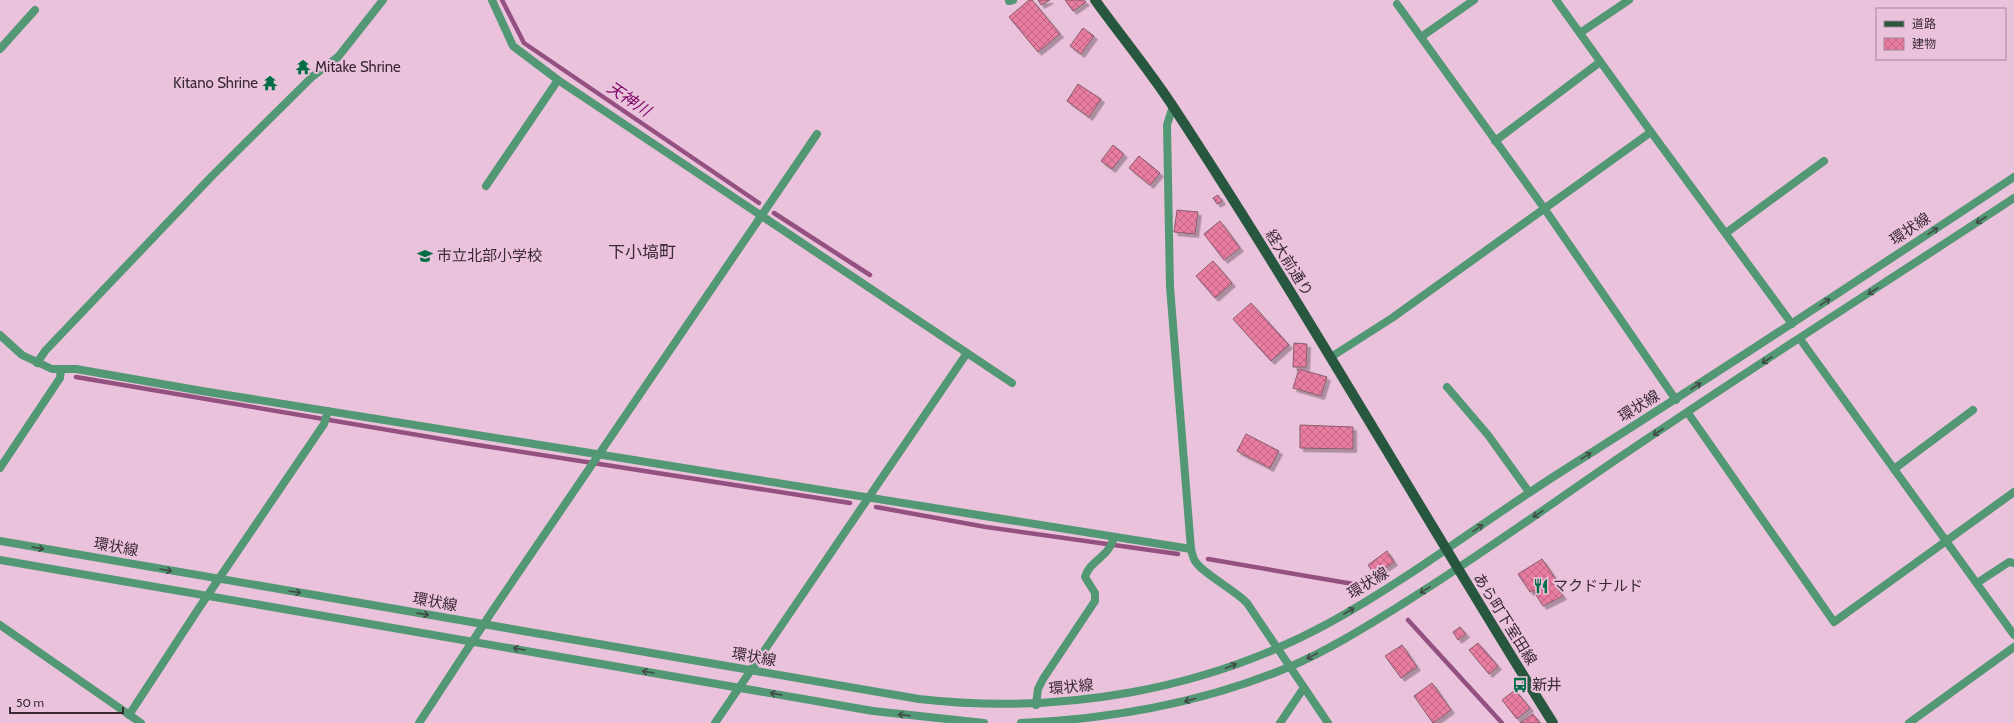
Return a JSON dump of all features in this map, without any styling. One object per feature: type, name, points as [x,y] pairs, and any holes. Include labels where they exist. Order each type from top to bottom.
[{"type":"main road","name":"経大前通り","points":[[1095,0],[1173,106],[1331,357],[1446,550]]},
{"type":"main road","name":"あら町下室田線","points":[[1446,550],[1553,723]]},
{"type":"street","points":[[37,363],[45,351],[212,176],[313,76],[338,57],[384,0]]},
{"type":"street","points":[[492,0],[516,50],[558,80],[1012,383]]},
{"type":"street","points":[[1421,37],[1474,0]]},
{"type":"street","points":[[1556,0],[1792,324]]},
{"type":"street","points":[[1580,33],[1629,0]]},
{"type":"street","points":[[1397,4],[1544,208],[1676,400]]},
{"type":"street","points":[[0,49],[34,10]]},
{"type":"street","points":[[1495,141],[1600,62]]},
{"type":"street","points":[[486,186],[558,80]]},
{"type":"street","points":[[1173,106],[1167,125],[1170,287],[1191,549],[1195,561],[1202,569],[1238,593],[1247,603],[1328,723]]},
{"type":"street","points":[[1331,357],[1392,318],[1651,132]]},
{"type":"street","points":[[419,723],[817,134]]},
{"type":"street","points":[[1726,233],[1824,161]]},
{"type":"street","name":"環状線","points":[[0,541],[919,699],[955,704],[1036,705],[1101,698],[1174,683],[1214,672],[1277,648],[1329,623],[1446,550],[1529,492],[1676,400],[2014,177]]},
{"type":"street","name":"環状線","points":[[1021,723],[1098,718],[1185,702],[1221,692],[1290,666],[1373,623],[1457,569],[1626,453],[2014,198]]},
{"type":"street","points":[[0,336],[22,355],[52,369],[76,369],[599,455],[1114,538],[1191,549]]},
{"type":"street","points":[[1800,339],[2014,635]]},
{"type":"street","points":[[715,723],[967,353]]},
{"type":"street","points":[[0,468],[60,378],[61,370]]},
{"type":"street","points":[[1447,387],[1488,435],[1529,492]]},
{"type":"street","points":[[1894,469],[1972,410]]},
{"type":"street","points":[[129,715],[324,424],[328,411]]},
{"type":"street","points":[[1688,413],[1834,622],[2014,492]]},
{"type":"street","points":[[1036,705],[1038,689],[1043,679],[1095,601],[1095,593],[1085,577],[1087,571],[1111,548],[1114,538]]},
{"type":"street","points":[[0,560],[873,711],[984,723]]},
{"type":"street","points":[[1977,583],[2009,562],[2014,563]]},
{"type":"street","points":[[0,626],[141,723]]},
{"type":"street","points":[[1909,723],[2014,647]]},
{"type":"street","points":[[1280,723],[1304,688]]},
{"type":"building","points":[[1029,0],[1032,0],[1060,34],[1038,52],[1009,17]]},
{"type":"building","points":[[1038,0],[1050,0],[1041,5]]},
{"type":"building","points":[[1065,0],[1084,0],[1086,2],[1073,11]]},
{"type":"building","points":[[1083,28],[1094,36],[1081,54],[1070,46]]},
{"type":"building","points":[[1078,84],[1101,99],[1089,117],[1067,101]]},
{"type":"building","points":[[1113,145],[1124,154],[1112,169],[1101,161]]},
{"type":"building","points":[[1139,156],[1160,173],[1150,185],[1129,168]]},
{"type":"building","points":[[1218,195],[1222,201],[1217,204],[1213,198]]},
{"type":"building","points":[[1177,210],[1198,212],[1195,234],[1174,232]]},
{"type":"building","points":[[1220,221],[1240,248],[1224,260],[1204,234]]},
{"type":"building","points":[[1213,261],[1232,283],[1215,298],[1196,276]]},
{"type":"building","points":[[1251,303],[1289,345],[1271,361],[1233,319]]},
{"type":"building","points":[[1294,343],[1307,344],[1306,367],[1293,367]]},
{"type":"building","points":[[1299,369],[1327,377],[1321,396],[1293,388]]},
{"type":"building","points":[[1300,425],[1353,427],[1353,449],[1300,448]]},
{"type":"building","points":[[1246,434],[1279,451],[1270,468],[1237,451]]},
{"type":"building","points":[[1387,551],[1394,562],[1375,575],[1368,565]]},
{"type":"building","name":"マクドナルド","points":[[1542,559],[1557,581],[1554,583],[1563,596],[1543,606],[1533,590],[1530,592],[1518,574]]},
{"type":"building","points":[[1460,627],[1466,634],[1458,640],[1453,632]]},
{"type":"building","points":[[1478,643],[1498,666],[1489,674],[1469,650]]},
{"type":"building","points":[[1402,645],[1417,667],[1401,678],[1385,656]]},
{"type":"building","points":[[1432,683],[1451,710],[1433,723],[1414,696]]},
{"type":"building","points":[[1515,690],[1530,708],[1517,719],[1502,700]]},
{"type":"building","points":[[1533,714],[1540,723],[1520,723]]},
{"type":"waterway","name":"天神川","points":[[502,0],[524,43],[759,203]]},
{"type":"waterway","name":"天神川","points":[[774,213],[870,275]]},
{"type":"waterway","points":[[76,377],[471,444],[850,503]]},
{"type":"waterway","points":[[876,507],[986,527],[1178,554]]},
{"type":"waterway","points":[[1208,559],[1359,585]]},
{"type":"waterway","points":[[1408,620],[1502,723]]},
{"type":"place","name":"Mitake Shrine","points":[[303,67]]},
{"type":"place","name":"Kitano Shrine","points":[[270,83]]},
{"type":"place","name":"市立北部小学校","points":[[425,256]]},
{"type":"place","name":"マクドナルド","points":[[1541,586]]},
{"type":"place","name":"新井","points":[[1520,685]]},
{"type":"district","name":"下小塙町","points":[[642,252]]}]
